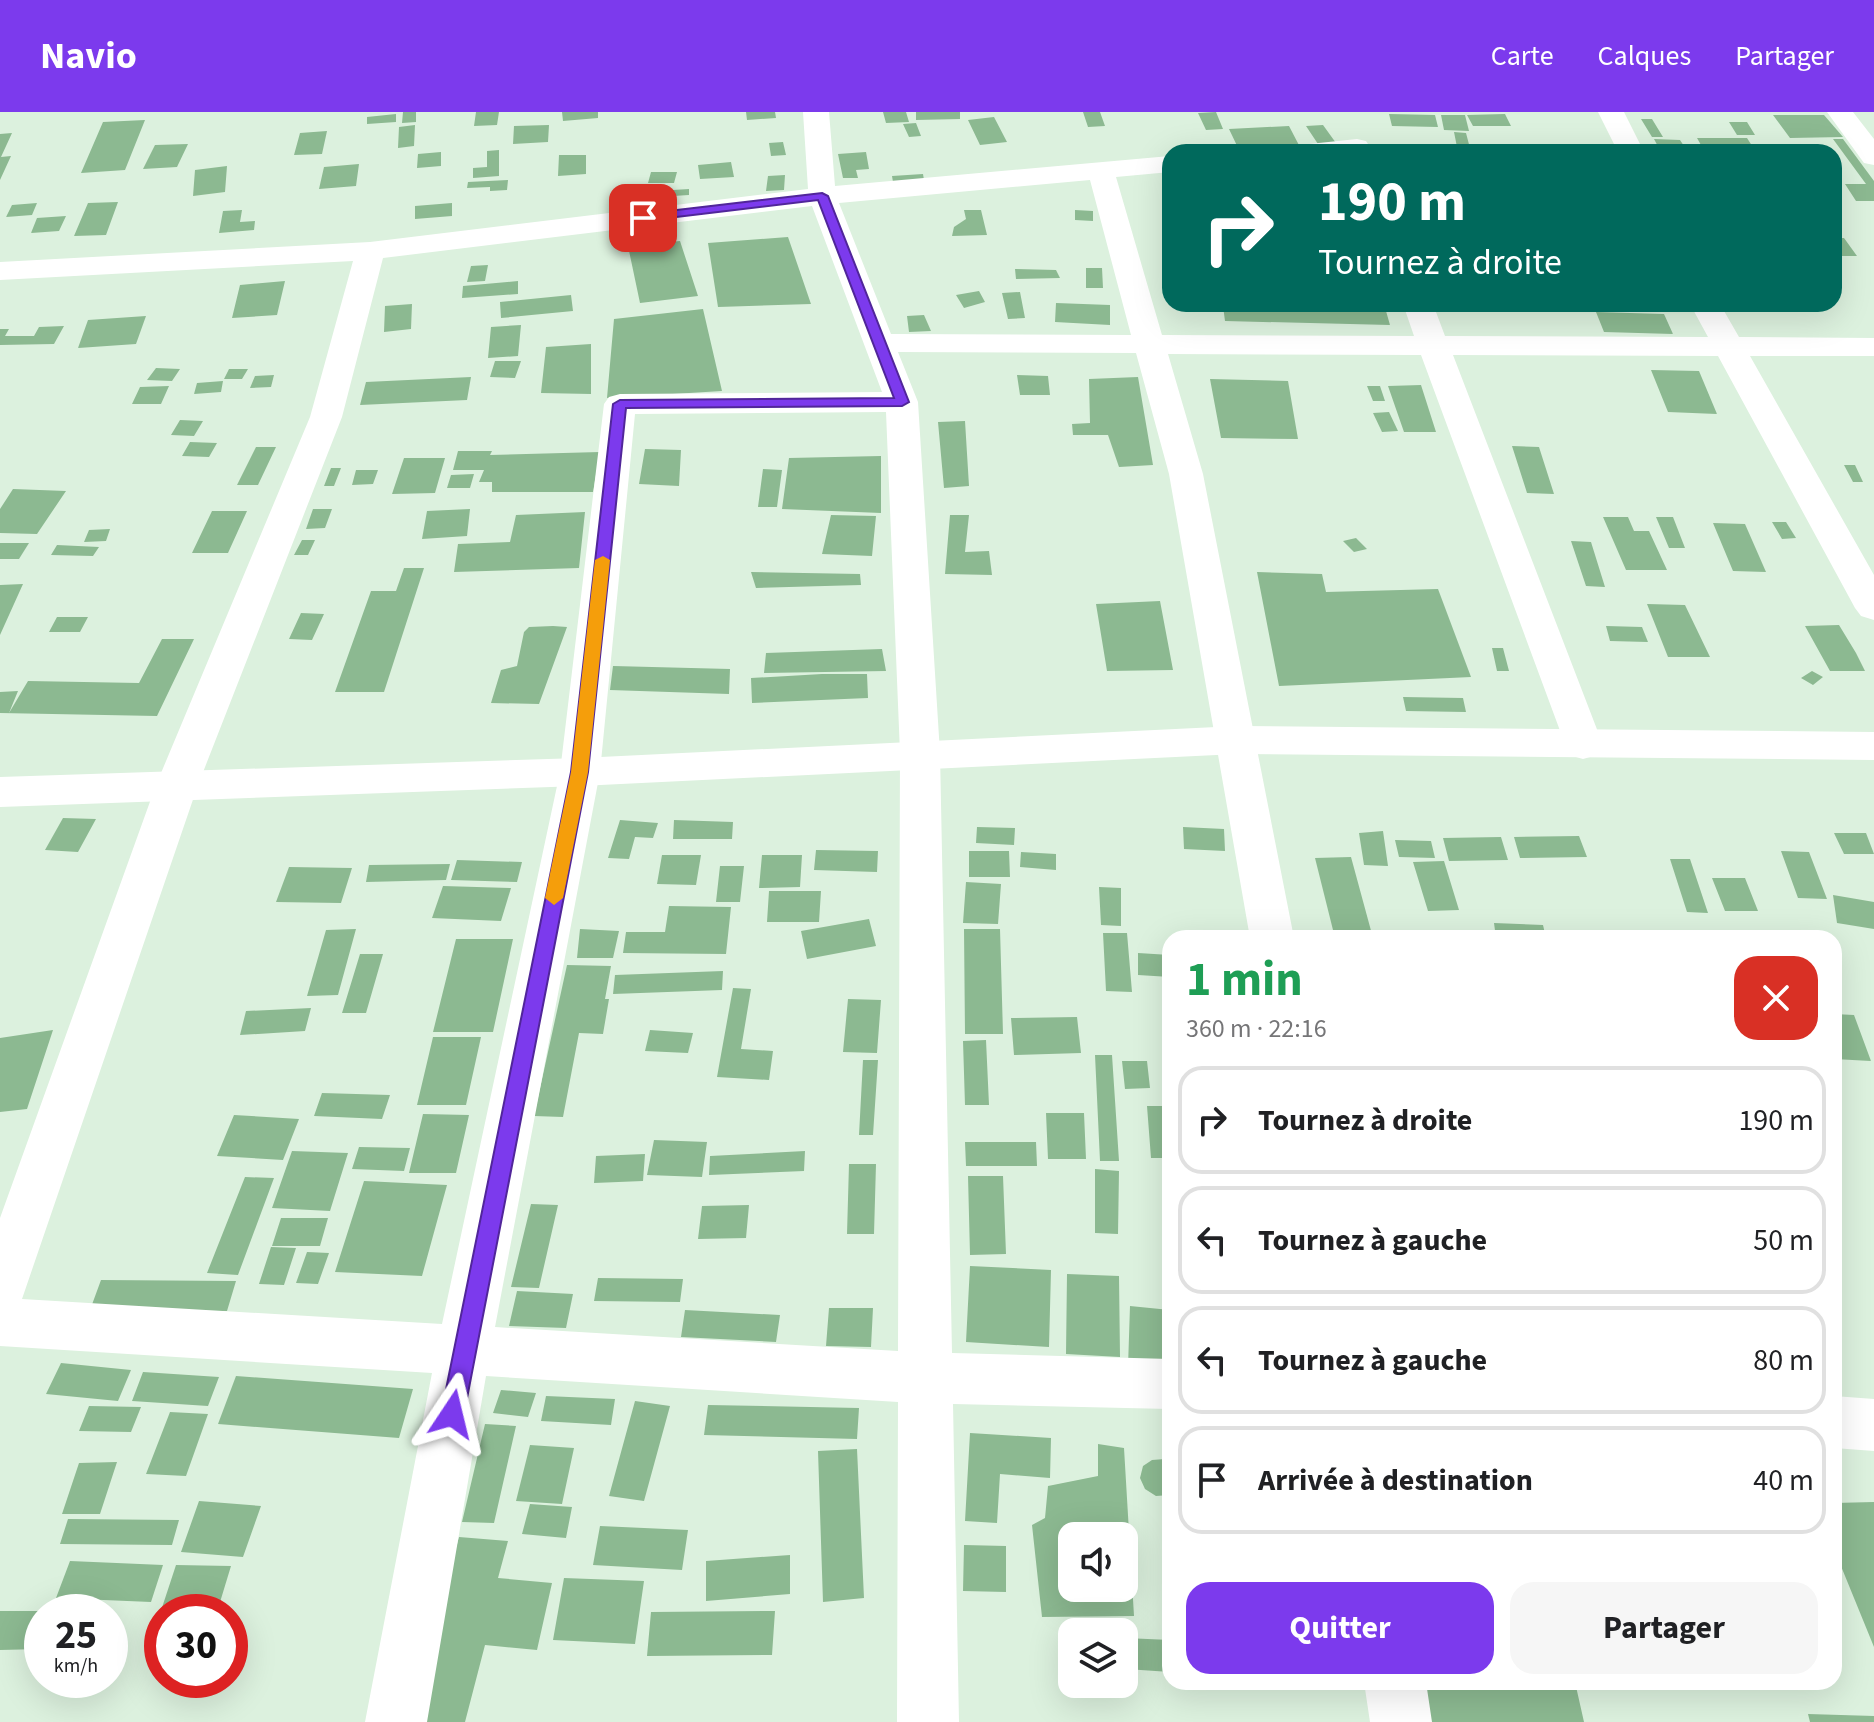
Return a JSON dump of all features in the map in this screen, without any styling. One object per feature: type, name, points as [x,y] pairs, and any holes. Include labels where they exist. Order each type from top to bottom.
[{"type":"street","points":[[816,112],[822,196],[902,402],[920,753],[928,1722]]},
{"type":"street","points":[[1611,112],[1627,144]]},
{"type":"street","points":[[1840,112],[1874,157]]},
{"type":"street","points":[[0,271],[370,251],[822,196],[1162,165]]},
{"type":"street","points":[[1101,171],[1186,474],[1271,930]]},
{"type":"street","points":[[0,1290],[177,785],[326,417],[370,251]]},
{"type":"street","points":[[1421,312],[1583,745]]},
{"type":"street","points":[[1709,312],[1874,608]]},
{"type":"street","points":[[880,343],[1874,347]]},
{"type":"street","points":[[396,1722],[463,1352],[580,772],[620,404],[902,402]]},
{"type":"street","points":[[0,792],[580,772],[920,753],[1237,740],[1874,746]]},
{"type":"street","points":[[0,1322],[924,1378],[1162,1384]]},
{"type":"street","points":[[1842,1423],[1874,1425]]},
{"type":"street","points":[[1396,1690],[1401,1722]]},
{"type":"building","points":[[403,112],[416,112],[416,122],[402,123]]},
{"type":"building","points":[[476,112],[499,112],[497,125],[474,126]]},
{"type":"building","points":[[562,112],[598,112],[598,118],[563,121]]},
{"type":"building","points":[[746,112],[775,112],[776,118],[747,120]]},
{"type":"building","points":[[883,112],[906,112],[909,122],[886,123]]},
{"type":"building","points":[[916,112],[960,112],[960,119],[916,120]]},
{"type":"building","points":[[1083,112],[1100,112],[1105,126],[1088,127]]},
{"type":"building","points":[[1216,112],[1223,129],[1206,130],[1198,113]]},
{"type":"building","points":[[396,114],[396,122],[367,124],[367,117]]},
{"type":"building","points":[[1389,114],[1435,115],[1438,127],[1392,126]]},
{"type":"building","points":[[1505,114],[1511,126],[1473,126],[1467,115]]},
{"type":"building","points":[[1441,115],[1465,115],[1469,131],[1444,130]]},
{"type":"building","points":[[1773,115],[1824,115],[1843,137],[1790,138]]},
{"type":"building","points":[[994,117],[1007,142],[980,145],[968,120]]},
{"type":"building","points":[[1641,119],[1652,119],[1663,137],[1652,137]]},
{"type":"building","points":[[145,120],[125,170],[81,173],[103,122]]},
{"type":"building","points":[[1729,122],[1747,122],[1755,135],[1737,135]]},
{"type":"building","points":[[916,123],[921,136],[909,137],[903,124]]},
{"type":"building","points":[[415,125],[414,146],[398,148],[399,127]]},
{"type":"building","points":[[549,125],[548,142],[513,144],[514,126]]},
{"type":"building","points":[[1323,125],[1336,143],[1318,144],[1306,126]]},
{"type":"building","points":[[1289,126],[1298,144],[1236,144],[1229,129]]},
{"type":"building","points":[[327,131],[322,154],[294,155],[300,133]]},
{"type":"building","points":[[1454,132],[1466,133],[1469,144],[1456,144]]},
{"type":"building","points":[[12,133],[1,157],[11,156],[0,180],[0,134]]},
{"type":"building","points":[[1697,138],[1747,138],[1751,144],[1700,144]]},
{"type":"building","points":[[1654,139],[1680,140],[1683,144],[1657,144]]},
{"type":"building","points":[[1833,139],[1843,139],[1874,181],[1874,201],[1856,201],[1845,184],[1866,184],[1842,151],[1842,144],[1837,144]]},
{"type":"building","points":[[783,142],[786,155],[771,156],[769,143]]},
{"type":"building","points":[[188,144],[177,167],[143,169],[155,145]]},
{"type":"building","points":[[499,150],[499,176],[473,178],[473,168],[487,167],[487,151]]},
{"type":"building","points":[[441,152],[441,166],[417,168],[418,154]]},
{"type":"building","points":[[866,152],[869,169],[856,170],[858,178],[843,178],[838,154]]},
{"type":"building","points":[[559,155],[586,155],[586,174],[558,176]]},
{"type":"building","points":[[731,162],[734,177],[700,179],[698,165]]},
{"type":"building","points":[[359,164],[356,186],[319,189],[324,167]]},
{"type":"building","points":[[227,166],[225,192],[193,196],[195,170]]},
{"type":"building","points":[[651,172],[677,172],[674,183],[648,183]]},
{"type":"building","points":[[923,174],[924,180],[893,182],[892,176]]},
{"type":"building","points":[[785,175],[784,190],[766,191],[768,176]]},
{"type":"building","points":[[508,180],[507,190],[467,188],[468,182]]},
{"type":"building","points":[[689,189],[689,195],[641,198],[641,192]]},
{"type":"building","points":[[118,202],[106,235],[74,236],[88,203]]},
{"type":"building","points":[[37,203],[32,215],[6,217],[12,205]]},
{"type":"building","points":[[452,203],[452,216],[415,219],[415,206]]},
{"type":"building","points":[[242,210],[240,222],[255,221],[254,230],[219,233],[223,211]]},
{"type":"building","points":[[964,210],[981,210],[987,235],[952,236],[954,227],[966,219]]},
{"type":"building","points":[[1075,210],[1093,211],[1093,221],[1075,220]]},
{"type":"building","points":[[66,216],[59,231],[31,233],[37,218]]},
{"type":"building","points":[[788,237],[811,304],[718,307],[708,243]]},
{"type":"building","points":[[1842,238],[1844,238],[1857,256],[1842,256]]},
{"type":"building","points":[[680,241],[698,296],[640,303],[628,246]]},
{"type":"building","points":[[488,265],[485,281],[467,282],[471,266]]},
{"type":"building","points":[[1086,268],[1102,268],[1103,288],[1086,288]]},
{"type":"building","points":[[1015,269],[1056,270],[1060,278],[1016,279]]},
{"type":"building","points":[[285,281],[277,315],[232,318],[240,285]]},
{"type":"building","points":[[518,281],[518,294],[462,298],[463,286]]},
{"type":"building","points":[[979,291],[985,302],[964,308],[956,295]]},
{"type":"building","points":[[1020,292],[1025,318],[1008,319],[1002,293]]},
{"type":"building","points":[[571,295],[573,311],[501,318],[500,302]]},
{"type":"building","points":[[1056,303],[1110,305],[1110,325],[1055,322]]},
{"type":"building","points":[[412,304],[411,329],[384,332],[385,306]]},
{"type":"building","points":[[703,309],[722,391],[607,398],[614,319]]},
{"type":"building","points":[[1224,312],[1386,312],[1390,325],[1225,321]]},
{"type":"building","points":[[1596,312],[1664,314],[1673,334],[1604,332]]},
{"type":"building","points":[[924,315],[931,331],[909,332],[907,316]]},
{"type":"building","points":[[146,316],[136,344],[78,348],[88,320]]},
{"type":"building","points":[[521,325],[518,356],[488,358],[491,327]]},
{"type":"building","points":[[64,326],[54,344],[0,345],[0,329],[9,329],[5,336],[34,336],[39,327]]},
{"type":"building","points":[[591,344],[591,394],[541,393],[546,347]]},
{"type":"building","points":[[495,361],[521,361],[515,378],[490,377]]},
{"type":"building","points":[[156,368],[180,369],[172,381],[147,380]]},
{"type":"building","points":[[229,369],[248,369],[242,379],[224,379]]},
{"type":"building","points":[[1651,370],[1699,371],[1717,414],[1668,412]]},
{"type":"building","points":[[274,375],[271,387],[250,388],[255,376]]},
{"type":"building","points":[[1017,375],[1048,376],[1050,395],[1020,395]]},
{"type":"building","points":[[471,377],[467,400],[360,405],[366,382]]},
{"type":"building","points":[[1138,377],[1153,465],[1119,467],[1108,435],[1073,435],[1072,424],[1090,423],[1089,379]]},
{"type":"building","points":[[1210,379],[1288,381],[1298,439],[1221,438]]},
{"type":"building","points":[[223,381],[221,392],[194,394],[197,383]]},
{"type":"building","points":[[1421,385],[1436,432],[1404,432],[1388,386]]},
{"type":"building","points":[[169,386],[161,404],[132,404],[140,387]]},
{"type":"building","points":[[1367,386],[1380,386],[1385,401],[1373,401]]},
{"type":"building","points":[[1389,412],[1398,431],[1382,432],[1373,413]]},
{"type":"building","points":[[180,420],[203,421],[194,436],[171,435]]},
{"type":"building","points":[[965,421],[969,486],[944,488],[938,422]]},
{"type":"building","points":[[190,442],[217,443],[209,457],[182,456]]},
{"type":"building","points":[[1512,446],[1539,447],[1554,494],[1527,493]]},
{"type":"building","points":[[256,447],[276,447],[258,485],[237,485]]},
{"type":"building","points":[[645,449],[681,450],[679,486],[639,484]]},
{"type":"building","points":[[458,451],[492,451],[490,455],[600,452],[593,492],[492,492],[492,482],[479,482],[484,470],[453,470]]},
{"type":"building","points":[[881,456],[881,513],[782,509],[789,458]]},
{"type":"building","points":[[404,458],[445,458],[435,493],[392,494]]},
{"type":"building","points":[[1844,465],[1855,465],[1863,482],[1853,482]]},
{"type":"building","points":[[331,468],[341,468],[334,486],[324,486]]},
{"type":"building","points":[[763,469],[782,470],[777,507],[758,507]]},
{"type":"building","points":[[356,470],[378,470],[373,484],[352,485]]},
{"type":"building","points":[[474,474],[470,488],[447,488],[451,475]]},
{"type":"building","points":[[13,489],[66,491],[37,534],[0,533],[0,509]]},
{"type":"building","points":[[313,509],[332,509],[325,528],[306,529]]},
{"type":"building","points":[[470,509],[467,536],[422,539],[427,511]]},
{"type":"building","points":[[212,511],[247,511],[228,553],[192,553]]},
{"type":"building","points":[[585,512],[579,568],[454,572],[458,544],[510,542],[516,515]]},
{"type":"building","points":[[831,515],[876,516],[872,556],[822,554]]},
{"type":"building","points":[[950,515],[969,515],[965,552],[989,551],[992,575],[945,574]]},
{"type":"building","points":[[1603,517],[1628,517],[1634,531],[1649,531],[1667,570],[1626,570]]},
{"type":"building","points":[[1656,517],[1673,517],[1685,548],[1669,548]]},
{"type":"building","points":[[1772,522],[1786,522],[1796,538],[1782,539]]},
{"type":"building","points":[[1713,523],[1745,524],[1766,572],[1733,571]]},
{"type":"building","points":[[110,529],[106,541],[84,542],[89,530]]},
{"type":"building","points":[[1356,538],[1367,549],[1354,552],[1343,541]]},
{"type":"building","points":[[302,540],[315,540],[308,555],[294,555]]},
{"type":"building","points":[[1571,541],[1591,542],[1605,587],[1586,586]]},
{"type":"building","points":[[0,543],[29,543],[19,559],[0,559]]},
{"type":"building","points":[[57,545],[99,547],[93,556],[51,555]]},
{"type":"building","points":[[404,568],[424,568],[384,692],[335,692],[371,591],[396,591]]},
{"type":"building","points":[[751,572],[860,574],[861,585],[756,588]]},
{"type":"building","points":[[1257,572],[1322,574],[1326,592],[1438,589],[1471,677],[1279,686]]},
{"type":"building","points":[[23,584],[0,635],[0,585]]},
{"type":"building","points":[[1160,601],[1173,670],[1107,671],[1096,604]]},
{"type":"building","points":[[1647,604],[1685,605],[1710,657],[1668,657]]},
{"type":"building","points":[[301,613],[324,614],[312,640],[289,639]]},
{"type":"building","points":[[57,617],[88,617],[80,632],[49,632]]},
{"type":"building","points":[[1839,625],[1865,671],[1830,671],[1805,626]]},
{"type":"building","points":[[1606,626],[1642,627],[1648,642],[1610,641]]},
{"type":"building","points":[[529,627],[567,627],[539,704],[491,703],[501,670],[517,666],[524,632]]},
{"type":"building","points":[[162,639],[194,639],[157,716],[0,713],[0,692],[18,691],[9,713],[28,681],[139,683]]},
{"type":"building","points":[[1492,648],[1503,648],[1509,671],[1497,671]]},
{"type":"building","points":[[882,649],[886,671],[764,673],[766,653]]},
{"type":"building","points":[[613,666],[730,669],[729,694],[610,690]]},
{"type":"building","points":[[1812,671],[1823,677],[1813,685],[1801,678]]},
{"type":"building","points":[[867,674],[868,698],[752,703],[751,678]]},
{"type":"building","points":[[1403,697],[1463,698],[1466,712],[1406,711]]},
{"type":"building","points":[[63,818],[96,819],[78,852],[45,850]]},
{"type":"building","points":[[620,820],[658,823],[653,838],[635,837],[629,859],[608,858]]},
{"type":"building","points":[[674,820],[733,822],[732,839],[673,839]]},
{"type":"building","points":[[977,827],[1015,828],[1014,845],[976,843]]},
{"type":"building","points":[[1183,827],[1224,829],[1225,851],[1184,849]]},
{"type":"building","points":[[1383,831],[1388,866],[1364,865],[1359,833]]},
{"type":"building","points":[[1834,833],[1866,833],[1874,854],[1844,854]]},
{"type":"building","points":[[1579,836],[1587,857],[1520,858],[1514,837]]},
{"type":"building","points":[[1501,837],[1508,860],[1449,861],[1443,838]]},
{"type":"building","points":[[1395,840],[1431,841],[1435,858],[1399,857]]},
{"type":"building","points":[[816,850],[878,851],[877,872],[814,870]]},
{"type":"building","points":[[969,851],[1009,851],[1010,877],[969,877]]},
{"type":"building","points":[[1781,851],[1809,852],[1827,899],[1798,898]]},
{"type":"building","points":[[1021,852],[1056,854],[1056,870],[1020,867]]},
{"type":"building","points":[[662,855],[701,855],[696,885],[657,884]]},
{"type":"building","points":[[762,855],[802,855],[800,887],[759,888]]},
{"type":"building","points":[[1351,857],[1371,930],[1333,930],[1315,858]]},
{"type":"building","points":[[1670,859],[1690,859],[1708,913],[1687,912]]},
{"type":"building","points":[[457,860],[522,862],[517,882],[451,880]]},
{"type":"building","points":[[1444,861],[1459,910],[1428,911],[1413,862]]},
{"type":"building","points":[[450,864],[446,880],[366,882],[369,865]]},
{"type":"building","points":[[720,866],[744,866],[740,902],[716,902]]},
{"type":"building","points":[[289,867],[352,868],[341,903],[276,902]]},
{"type":"building","points":[[1712,878],[1745,878],[1758,911],[1725,911]]},
{"type":"building","points":[[966,882],[1001,884],[998,924],[963,923]]},
{"type":"building","points":[[443,886],[511,888],[501,921],[432,918]]},
{"type":"building","points":[[1099,887],[1121,888],[1121,926],[1101,925]]},
{"type":"building","points":[[769,891],[821,891],[819,922],[767,922]]},
{"type":"building","points":[[1833,895],[1874,902],[1874,929],[1837,923]]},
{"type":"building","points":[[669,906],[731,907],[726,954],[623,953],[626,932],[665,932]]},
{"type":"building","points":[[869,919],[876,946],[807,959],[801,931]]},
{"type":"building","points":[[1494,923],[1543,925],[1544,930],[1495,930]]},
{"type":"building","points":[[356,929],[338,995],[307,996],[326,930]]},
{"type":"building","points":[[580,929],[619,931],[613,958],[577,958]]},
{"type":"building","points":[[964,929],[1000,929],[1003,1034],[965,1034]]},
{"type":"building","points":[[1103,933],[1127,933],[1132,992],[1106,991]]},
{"type":"building","points":[[456,939],[513,939],[493,1032],[433,1032]]},
{"type":"building","points":[[1138,953],[1162,954],[1162,976],[1138,975]]},
{"type":"building","points":[[360,954],[383,954],[366,1013],[342,1013]]},
{"type":"building","points":[[567,965],[611,966],[603,1034],[579,1033],[563,1117],[534,1116]]},
{"type":"building","points":[[723,971],[722,990],[613,994],[615,975]]},
{"type":"building","points":[[733,988],[751,989],[741,1049],[773,1051],[769,1080],[717,1077]]},
{"type":"building","points":[[848,999],[881,1000],[877,1053],[843,1052]]},
{"type":"building","points":[[311,1008],[305,1031],[240,1035],[246,1011]]},
{"type":"building","points":[[1842,1014],[1854,1015],[1871,1061],[1842,1059]]},
{"type":"building","points":[[1077,1017],[1081,1053],[1014,1055],[1011,1018]]},
{"type":"building","points":[[53,1030],[27,1109],[0,1112],[0,1038]]},
{"type":"building","points":[[650,1030],[693,1033],[688,1053],[645,1051]]},
{"type":"building","points":[[433,1037],[481,1037],[466,1105],[417,1105]]},
{"type":"building","points":[[986,1040],[989,1105],[965,1105],[963,1041]]},
{"type":"building","points":[[1095,1055],[1112,1055],[1119,1161],[1100,1161]]},
{"type":"building","points":[[863,1060],[878,1060],[873,1135],[859,1135]]},
{"type":"building","points":[[1122,1061],[1147,1061],[1150,1088],[1125,1089]]},
{"type":"building","points":[[322,1093],[390,1095],[382,1119],[314,1116]]},
{"type":"building","points":[[1147,1106],[1162,1106],[1162,1158],[1151,1158]]},
{"type":"building","points":[[1046,1113],[1084,1113],[1086,1159],[1048,1159]]},
{"type":"building","points":[[423,1114],[469,1115],[456,1173],[409,1173]]},
{"type":"building","points":[[234,1115],[299,1119],[283,1160],[217,1156]]},
{"type":"building","points":[[654,1140],[707,1142],[702,1177],[647,1175]]},
{"type":"building","points":[[965,1142],[1036,1142],[1037,1166],[966,1166]]},
{"type":"building","points":[[359,1147],[410,1148],[404,1171],[352,1169]]},
{"type":"building","points":[[292,1151],[348,1153],[330,1211],[272,1208]]},
{"type":"building","points":[[805,1151],[804,1171],[709,1175],[710,1156]]},
{"type":"building","points":[[645,1154],[643,1181],[594,1183],[596,1156]]},
{"type":"building","points":[[849,1164],[876,1164],[874,1234],[847,1234]]},
{"type":"building","points":[[1095,1169],[1119,1171],[1118,1234],[1095,1233]]},
{"type":"building","points":[[968,1176],[1003,1176],[1006,1254],[970,1255]]},
{"type":"building","points":[[245,1177],[274,1178],[238,1275],[207,1273]]},
{"type":"building","points":[[364,1181],[447,1185],[422,1276],[335,1272]]},
{"type":"building","points":[[531,1204],[558,1205],[539,1288],[511,1287]]},
{"type":"building","points":[[749,1205],[746,1238],[698,1239],[702,1206]]},
{"type":"building","points":[[281,1218],[328,1218],[320,1246],[272,1246]]},
{"type":"building","points":[[271,1247],[296,1248],[284,1285],[259,1284]]},
{"type":"building","points":[[307,1252],[329,1253],[318,1284],[296,1283]]},
{"type":"building","points":[[970,1266],[1051,1270],[1049,1347],[966,1342]]},
{"type":"building","points":[[1067,1274],[1119,1276],[1120,1357],[1066,1354]]},
{"type":"building","points":[[598,1278],[683,1279],[680,1302],[594,1301]]},
{"type":"building","points":[[101,1280],[236,1281],[227,1311],[90,1310]]},
{"type":"building","points":[[517,1291],[573,1294],[566,1328],[509,1326]]},
{"type":"building","points":[[1130,1306],[1162,1309],[1162,1370],[1128,1367]]},
{"type":"building","points":[[829,1308],[873,1308],[871,1347],[826,1346]]},
{"type":"building","points":[[685,1310],[780,1315],[776,1342],[681,1337]]},
{"type":"building","points":[[61,1363],[131,1370],[118,1401],[46,1394]]},
{"type":"building","points":[[143,1372],[219,1377],[208,1406],[132,1401]]},
{"type":"building","points":[[236,1376],[413,1389],[399,1438],[218,1424]]},
{"type":"building","points":[[501,1390],[536,1393],[528,1417],[493,1413]]},
{"type":"building","points":[[546,1396],[615,1399],[611,1425],[541,1421]]},
{"type":"building","points":[[635,1401],[670,1406],[644,1501],[609,1496]]},
{"type":"building","points":[[708,1405],[859,1408],[857,1439],[704,1435]]},
{"type":"building","points":[[89,1406],[141,1407],[131,1432],[79,1431]]},
{"type":"building","points":[[170,1412],[208,1414],[186,1476],[146,1474]]},
{"type":"building","points":[[485,1424],[516,1426],[494,1523],[462,1522]]},
{"type":"building","points":[[970,1433],[1051,1438],[1050,1478],[1000,1474],[997,1523],[965,1521]]},
{"type":"building","points":[[1098,1444],[1124,1448],[1128,1522],[1058,1522],[1058,1602],[1133,1602],[1134,1616],[1042,1617],[1032,1525],[1045,1518],[1048,1486],[1098,1476]]},
{"type":"building","points":[[530,1445],[574,1448],[562,1504],[516,1501]]},
{"type":"building","points":[[857,1449],[864,1598],[823,1602],[818,1451]]},
{"type":"building","points":[[1162,1459],[1162,1496],[1156,1496],[1145,1489],[1140,1478],[1143,1466],[1152,1460]]},
{"type":"building","points":[[117,1462],[100,1514],[62,1514],[79,1463]]},
{"type":"building","points":[[199,1501],[261,1506],[243,1557],[181,1552]]},
{"type":"building","points":[[1874,1502],[1874,1647],[1842,1569],[1842,1503]]},
{"type":"building","points":[[530,1504],[572,1507],[566,1538],[522,1534]]},
{"type":"building","points":[[68,1519],[179,1520],[172,1545],[60,1544]]},
{"type":"building","points":[[600,1526],[688,1530],[682,1570],[593,1565]]},
{"type":"building","points":[[459,1537],[508,1541],[498,1578],[552,1583],[537,1650],[485,1645],[465,1722],[408,1722]]},
{"type":"building","points":[[964,1545],[1006,1546],[1006,1592],[963,1591]]},
{"type":"building","points":[[790,1555],[790,1594],[706,1601],[706,1561]]},
{"type":"building","points":[[70,1561],[163,1565],[154,1594],[144,1594],[144,1602],[128,1601],[128,1594],[58,1594]]},
{"type":"building","points":[[176,1565],[231,1566],[222,1594],[166,1594]]},
{"type":"building","points":[[564,1578],[644,1581],[635,1644],[553,1640]]},
{"type":"building","points":[[0,1611],[24,1611],[24,1649],[0,1650]]},
{"type":"building","points":[[775,1611],[772,1655],[647,1656],[651,1612]]},
{"type":"building","points":[[1138,1639],[1162,1640],[1162,1671],[1138,1670]]},
{"type":"building","points":[[1422,1690],[1577,1690],[1584,1722],[1428,1722]]},
{"type":"building","points":[[1808,1714],[1874,1716],[1874,1722],[1810,1722]]},
{"type":"slow traffic","points":[[554,898],[580,772],[603,560]]},
{"type":"route","points":[[452,1414],[580,772],[620,404],[902,402],[822,196],[643,218]]}]
